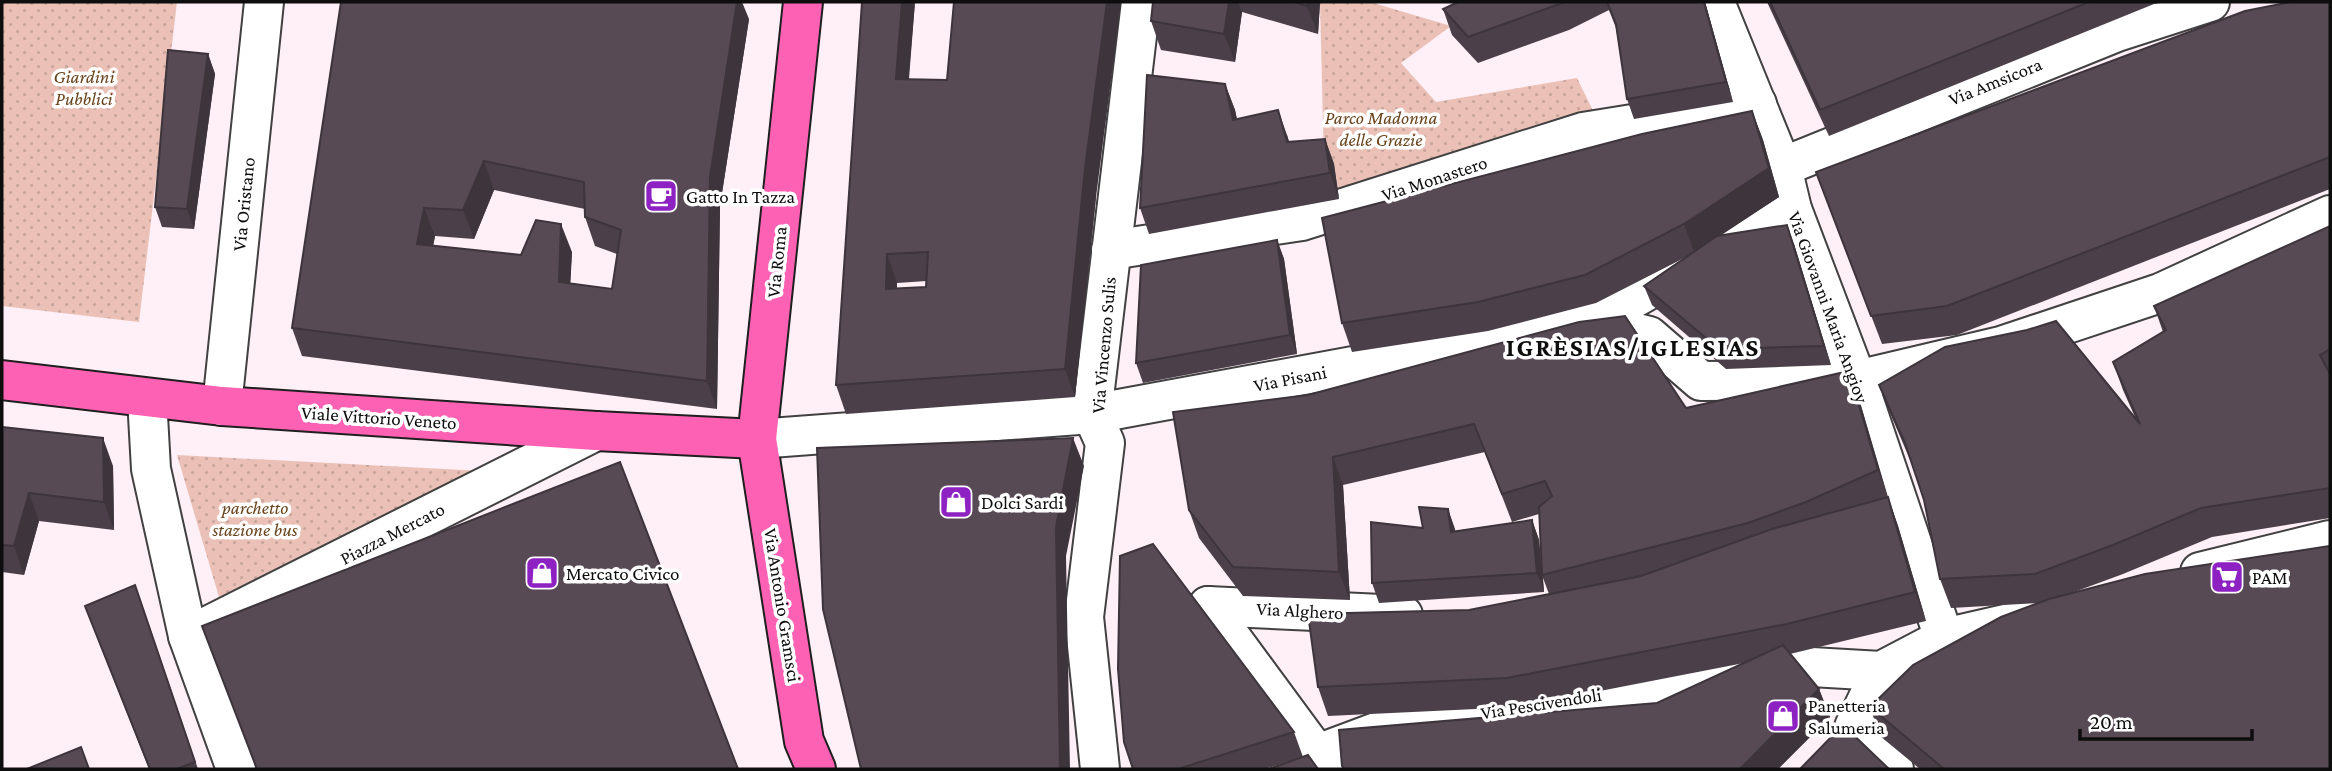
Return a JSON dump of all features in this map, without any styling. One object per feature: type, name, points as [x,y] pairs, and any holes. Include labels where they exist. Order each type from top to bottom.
[{"type":"main road","name":"Via Roma","points":[[757,439],[803,2]]},
{"type":"main road","name":"Viale Vittorio Veneto","points":[[2,380],[222,406],[757,439]]},
{"type":"main road","name":"Via Antonio Gramsci","points":[[757,439],[804,741],[816,769]]},
{"type":"street","name":"Via Oristano","points":[[222,406],[264,2]]},
{"type":"street","name":"Via Vincenzo Sulis","points":[[1100,769],[1084,617],[1105,443],[1092,414],[1141,2]]},
{"type":"street","name":"Via Giovanni Maria Angioy","points":[[1715,2],[1782,167],[1792,209],[1857,380],[1885,509],[1940,627]]},
{"type":"street","name":"Via Amsicora","points":[[1782,167],[2117,32],[2210,2]]},
{"type":"street","name":"Via Monastero","points":[[1111,250],[1302,220],[1583,132],[1757,104]]},
{"type":"street","name":"Via Pisani","points":[[757,439],[1092,414],[1592,321],[1792,209]]},
{"type":"street","points":[[1592,321],[1648,336],[1701,381],[1857,380],[2001,346],[2160,293],[2330,215]]},
{"type":"street","points":[[147,398],[151,469],[188,636],[236,769]]},
{"type":"street","name":"Piazza Mercato","points":[[188,636],[596,431]]},
{"type":"street","points":[[2166,581],[2257,556],[2330,540]]},
{"type":"street","name":"Via Alghero","points":[[1315,765],[1208,606],[1431,616]]},
{"type":"street","points":[[1856,746],[1881,671],[1940,627],[2055,612]]},
{"type":"street","name":"Via Pescivendoli","points":[[1315,765],[1328,750],[1403,722],[1525,707],[1675,681],[1794,666],[1881,671]]},
{"type":"green space","name":"Giardini Pubblici","points":[[2,2],[177,2],[139,322],[2,306]]},
{"type":"green space","name":"Parco Madonna delle Grazie","points":[[1320,2],[1370,2],[1451,26],[1401,63],[1436,102],[1577,78],[1598,121],[1339,199],[1334,164],[1324,165]]},
{"type":"green space","name":"parchetto stazione bus","points":[[177,455],[482,471],[219,597]]},
{"type":"building","points":[[341,2],[737,2],[710,177],[707,381],[292,328]],"holes":[[[484,161],[584,182],[585,217],[621,230],[612,289],[559,282],[561,224],[536,220],[521,255],[417,244],[424,208],[463,210]]]},
{"type":"building","points":[[862,2],[902,2],[896,79],[947,80],[954,2],[1107,2],[1085,168],[1065,369],[836,385]],"holes":[[[928,252],[926,287],[886,289],[887,254]]]},
{"type":"building","points":[[1153,2],[1229,2],[1224,34],[1151,21]]},
{"type":"building","points":[[1458,2],[1565,2],[1468,37],[1443,9]]},
{"type":"building","points":[[1607,2],[1704,2],[1726,82],[1627,99],[1616,24]]},
{"type":"building","points":[[1770,2],[2089,2],[1820,110]]},
{"type":"building","points":[[2290,2],[2330,2],[2330,157],[1947,306],[1871,316],[1816,172],[2245,11]]},
{"type":"building","points":[[168,50],[208,54],[187,209],[155,207]]},
{"type":"building","points":[[1147,75],[1225,84],[1233,120],[1278,110],[1287,142],[1325,139],[1330,173],[1140,208]]},
{"type":"building","points":[[1752,111],[1769,168],[1684,224],[1585,275],[1478,302],[1342,323],[1322,218],[1642,134]]},
{"type":"building","points":[[1787,225],[1824,346],[1719,349],[1644,286],[1717,236]]},
{"type":"building","points":[[2330,226],[2330,349],[2320,355],[2330,374],[2330,488],[2201,508],[2035,574],[1940,579],[1924,500],[1905,443],[1879,385],[1945,347],[2027,330],[2056,321],[2140,424],[2113,362],[2166,330],[2154,306]]},
{"type":"building","points":[[1277,240],[1290,335],[1136,363],[1141,265]]},
{"type":"building","points":[[1625,316],[1686,408],[1849,371],[1878,470],[1806,502],[1748,523],[1542,575],[1539,507],[1552,496],[1545,481],[1502,494],[1474,424],[1333,457],[1339,572],[1233,567],[1189,510],[1173,412],[1308,395],[1579,322]]},
{"type":"building","points":[[2,427],[103,438],[104,502],[29,493],[14,546],[2,545]]},
{"type":"building","points":[[1073,438],[1056,527],[1060,769],[861,769],[823,609],[817,448]]},
{"type":"building","name":"Mercato Civico","points":[[620,462],[738,769],[257,769],[202,626]]},
{"type":"building","points":[[1888,497],[1915,592],[1787,624],[1507,678],[1318,687],[1308,614],[1469,610],[1641,576],[1772,529]]},
{"type":"building","points":[[1419,507],[1448,509],[1451,532],[1532,520],[1537,573],[1372,583],[1371,522],[1423,528]]},
{"type":"building","points":[[1153,544],[1294,732],[1178,769],[1133,769],[1124,742],[1118,669],[1120,556]]},
{"type":"building","points":[[2330,546],[2330,769],[1944,769],[1870,707],[1913,665],[2001,617],[2049,599],[2145,574]]},
{"type":"building","points":[[135,585],[195,762],[177,769],[150,769],[85,606]]},
{"type":"building","points":[[1783,645],[1819,689],[1740,769],[1344,769],[1342,766],[1339,730],[1657,703]]},
{"type":"building","points":[[1843,725],[1889,769],[1800,769]]},
{"type":"building","points":[[81,747],[89,769],[27,769]]},
{"type":"building","points":[[1308,755],[1318,769],[1269,769]]},
{"type":"place","name":"Gatto In Tazza","points":[[661,196]]},
{"type":"place","name":"Dolci Sardi","points":[[956,502]]},
{"type":"place","name":"Mercato Civico","points":[[542,573]]},
{"type":"place","name":"PAM","points":[[2227,577]]},
{"type":"place","name":"Panetteria Salumeria","points":[[1783,716]]},
{"type":"district","name":"IGRÈSIAS/IGLESIAS","points":[[1633,347]]}]
